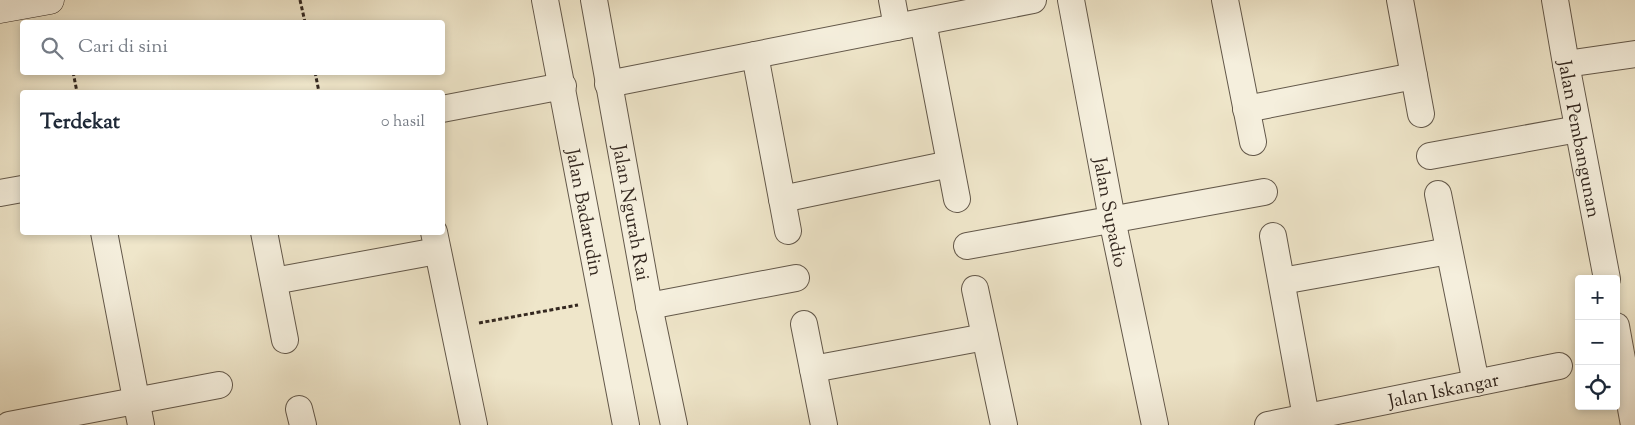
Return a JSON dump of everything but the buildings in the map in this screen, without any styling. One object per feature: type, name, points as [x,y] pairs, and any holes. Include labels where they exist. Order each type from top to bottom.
[{"type":"main road","points":[[0,9],[50,0]]},
{"type":"street","name":"Jalan Badarudin","points":[[545,0],[604,300],[626,425]]},
{"type":"street","name":"Jalan Ngurah Rai","points":[[594,0],[608,84],[674,425]]},
{"type":"street","points":[[892,0],[897,27]]},
{"type":"street","points":[[608,84],[1033,0]]},
{"type":"street","name":"Jalan Supadio","points":[[1071,0],[1112,219],[1155,425]]},
{"type":"street","points":[[1226,0],[1253,142]]},
{"type":"street","points":[[1400,0],[1421,114]]},
{"type":"street","name":"Jalan Pembangunan","points":[[1555,0],[1606,275]]},
{"type":"street","points":[[923,22],[957,199]]},
{"type":"street","points":[[1566,64],[1635,54]]},
{"type":"street","points":[[755,55],[788,231]]},
{"type":"street","points":[[1246,109],[1414,76]]},
{"type":"street","points":[[445,108],[563,86]]},
{"type":"street","points":[[1430,156],[1578,129]]},
{"type":"street","points":[[782,199],[950,164]]},
{"type":"street","points":[[0,193],[20,189]]},
{"type":"street","points":[[967,246],[1264,192]]},
{"type":"street","points":[[1438,194],[1476,383]]},
{"type":"street","points":[[105,235],[138,413]]},
{"type":"street","points":[[265,235],[285,340]]},
{"type":"street","points":[[1273,236],[1306,417]]},
{"type":"street","points":[[274,281],[436,242],[474,425]]},
{"type":"street","points":[[1282,281],[1450,251]]},
{"type":"street","points":[[650,306],[796,278]]},
{"type":"street","points":[[975,289],[1004,425]]},
{"type":"street","points":[[804,324],[824,425]]},
{"type":"street","points":[[1623,330],[1634,425]]},
{"type":"street","points":[[813,369],[985,336]]},
{"type":"street","name":"Jalan Iskangar","points":[[1268,425],[1560,366]]},
{"type":"street","points":[[9,425],[138,413],[219,385]]},
{"type":"path","points":[[300,0],[305,20]]},
{"type":"path","points":[[74,75],[77,90]]},
{"type":"path","points":[[316,75],[319,90]]},
{"type":"path","points":[[454,328],[604,300]]}]
